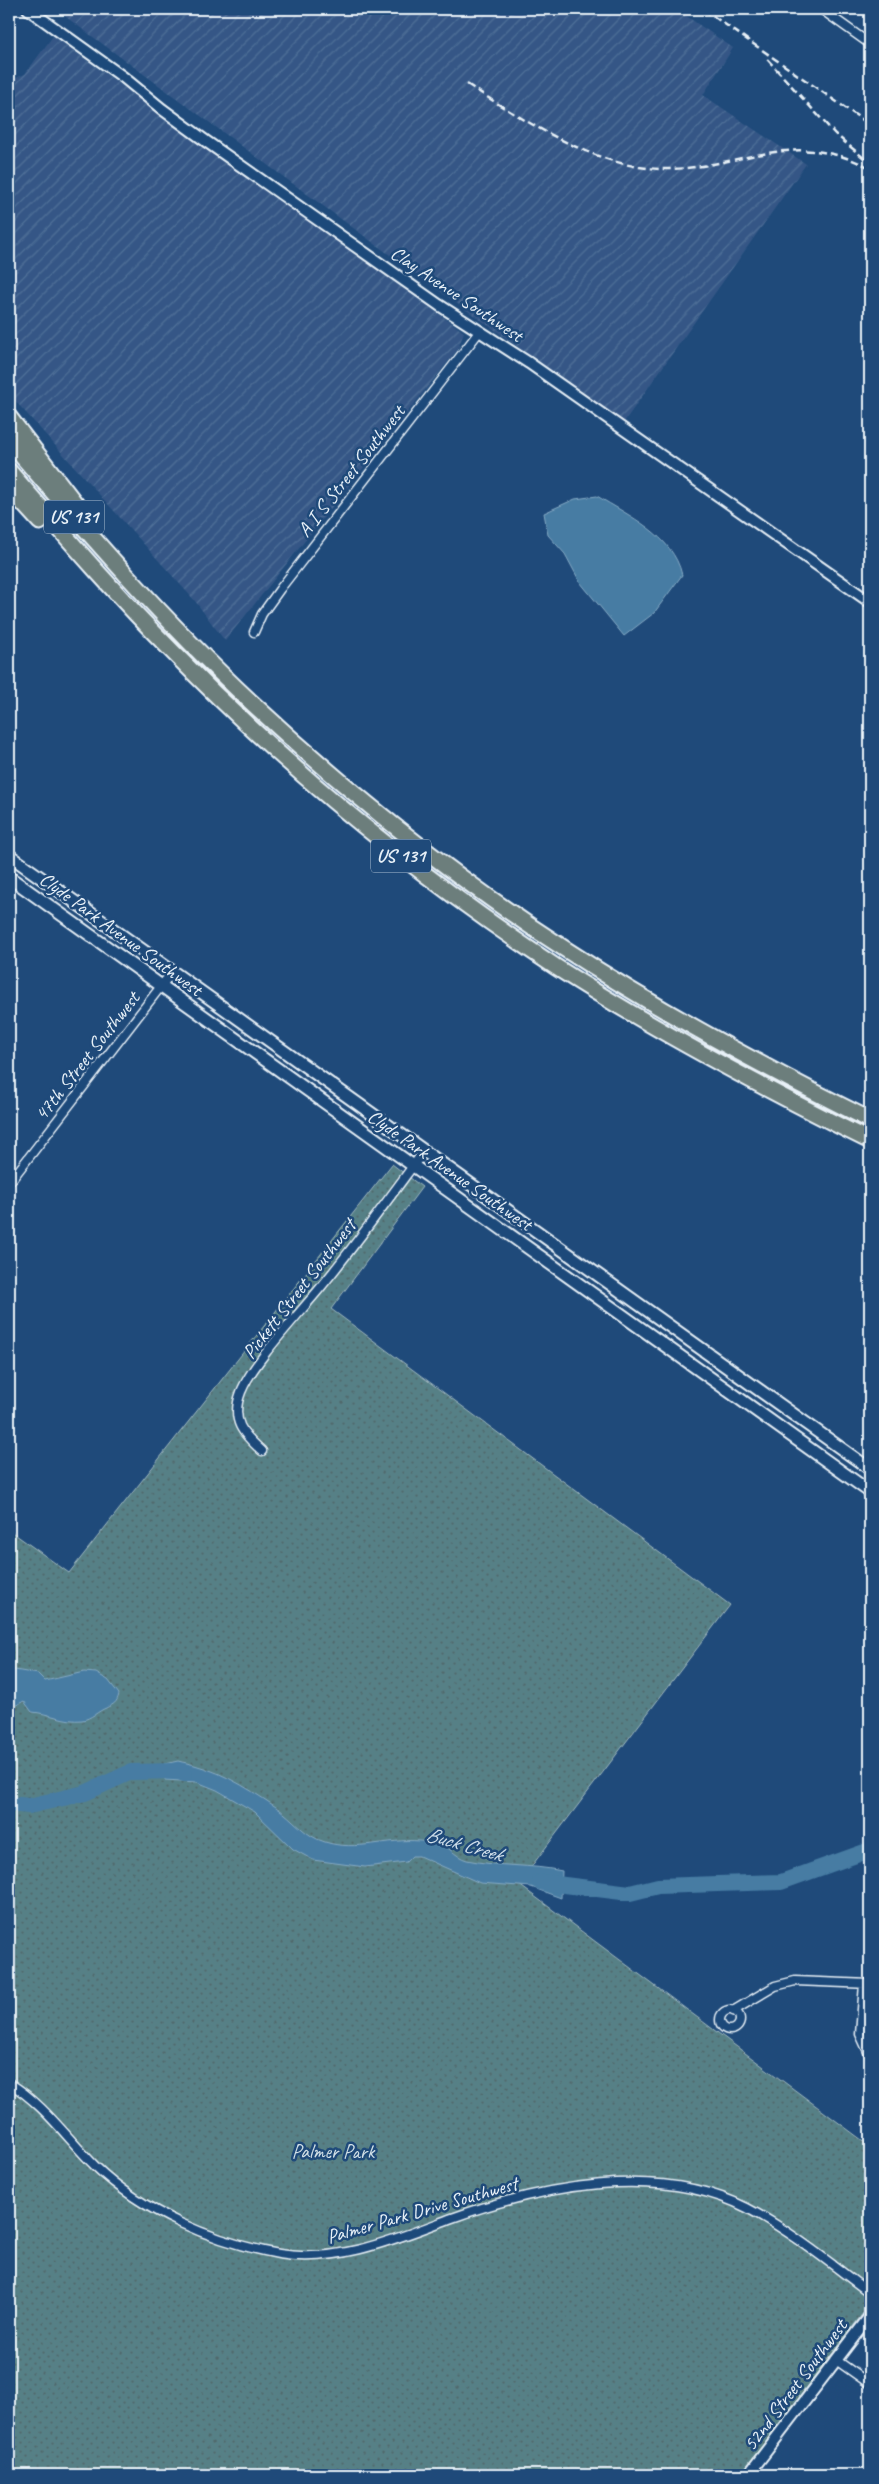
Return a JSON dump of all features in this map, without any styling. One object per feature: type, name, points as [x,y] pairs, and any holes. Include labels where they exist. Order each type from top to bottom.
[{"type":"highway","points":[[9,417],[59,479],[141,591]]},
{"type":"highway","name":"US 131","points":[[9,441],[141,591],[228,679],[300,746],[386,819],[486,895],[562,948],[669,1014],[756,1062],[870,1120]]},
{"type":"highway","name":"US 131","points":[[9,471],[93,568],[171,650],[265,741],[341,807],[398,853],[506,933],[556,967],[668,1036],[720,1065],[870,1141]]},
{"type":"highway","points":[[9,488],[171,650]]},
{"type":"main road","name":"Clyde Park Avenue Southwest","points":[[9,854],[870,1469]]},
{"type":"main road","points":[[9,859],[30,869]]},
{"type":"main road","name":"Clyde Park Avenue Southwest","points":[[9,877],[870,1492]]},
{"type":"main road","points":[[487,1220],[498,1204]]},
{"type":"main road","points":[[691,1364],[701,1349]]},
{"type":"street","name":"Clay Avenue Southwest","points":[[28,9],[123,77],[162,110],[207,142],[870,602]]},
{"type":"street","points":[[821,9],[870,44]]},
{"type":"street","name":"A I S Street Southwest","points":[[254,632],[262,614],[280,589],[479,332]]},
{"type":"street","name":"47th Street Southwest","points":[[9,1183],[172,972]]},
{"type":"street","name":"Pickett Street Southwest","points":[[262,1451],[242,1433],[238,1421],[241,1392],[260,1362],[360,1237],[424,1151]]},
{"type":"street","points":[[734,2011],[775,1986],[795,1981],[867,1984],[860,2034],[870,2056]]},
{"type":"street","name":"Palmer Park Drive Southwest","points":[[9,2083],[23,2091],[45,2110],[91,2162],[123,2189],[168,2217],[228,2242],[281,2254],[321,2255],[358,2249],[387,2241],[521,2198],[593,2185],[653,2183],[696,2190],[747,2208],[803,2244],[870,2293]]},
{"type":"street","name":"52nd Street Southwest","points":[[748,2475],[870,2316]]},
{"type":"street","points":[[836,2360],[870,2384]]},
{"type":"shaded area","points":[[55,9],[676,9],[733,48],[703,95],[806,164],[624,422],[424,280]]},
{"type":"shaded area","points":[[53,36],[464,332],[458,349],[225,641],[195,601],[9,394],[9,81],[25,74]]},
{"type":"shaded area","points":[[597,496],[636,519],[660,538],[677,561],[682,575],[654,613],[624,636],[580,582],[565,554],[548,535],[544,513],[575,499]]},
{"type":"shaded area","points":[[9,1669],[38,1674],[45,1681],[84,1672],[96,1673],[108,1680],[119,1694],[113,1704],[82,1720],[69,1720],[32,1712],[24,1701],[9,1709]]},
{"type":"shaded area","points":[[178,1761],[206,1768],[241,1785],[276,1807],[311,1836],[325,1842],[349,1846],[396,1841],[433,1840],[467,1860],[562,1871],[561,1898],[531,1887],[480,1883],[419,1856],[412,1856],[406,1862],[365,1867],[313,1860],[293,1849],[255,1812],[217,1790],[197,1782],[165,1780],[164,1764]]},
{"type":"green space","name":"Palmer Park","points":[[392,1164],[422,1187],[331,1309],[730,1605],[518,1884],[870,2146],[870,2304],[740,2475],[9,2475],[9,1530],[69,1573]]},
{"type":"waterway","name":"Buck Creek","points":[[9,1804],[29,1806],[85,1793],[131,1772],[177,1771],[184,1774]]},
{"type":"waterway","name":"Buck Creek","points":[[540,1882],[630,1893],[658,1886],[781,1882],[870,1850]]},
{"type":"railway","points":[[703,9],[870,125]]},
{"type":"railway","points":[[767,59],[835,134],[870,163]]},
{"type":"railway","points":[[467,84],[553,136],[601,157],[624,164],[647,168],[677,169],[704,166],[784,151],[811,151],[839,156],[870,168]]}]
